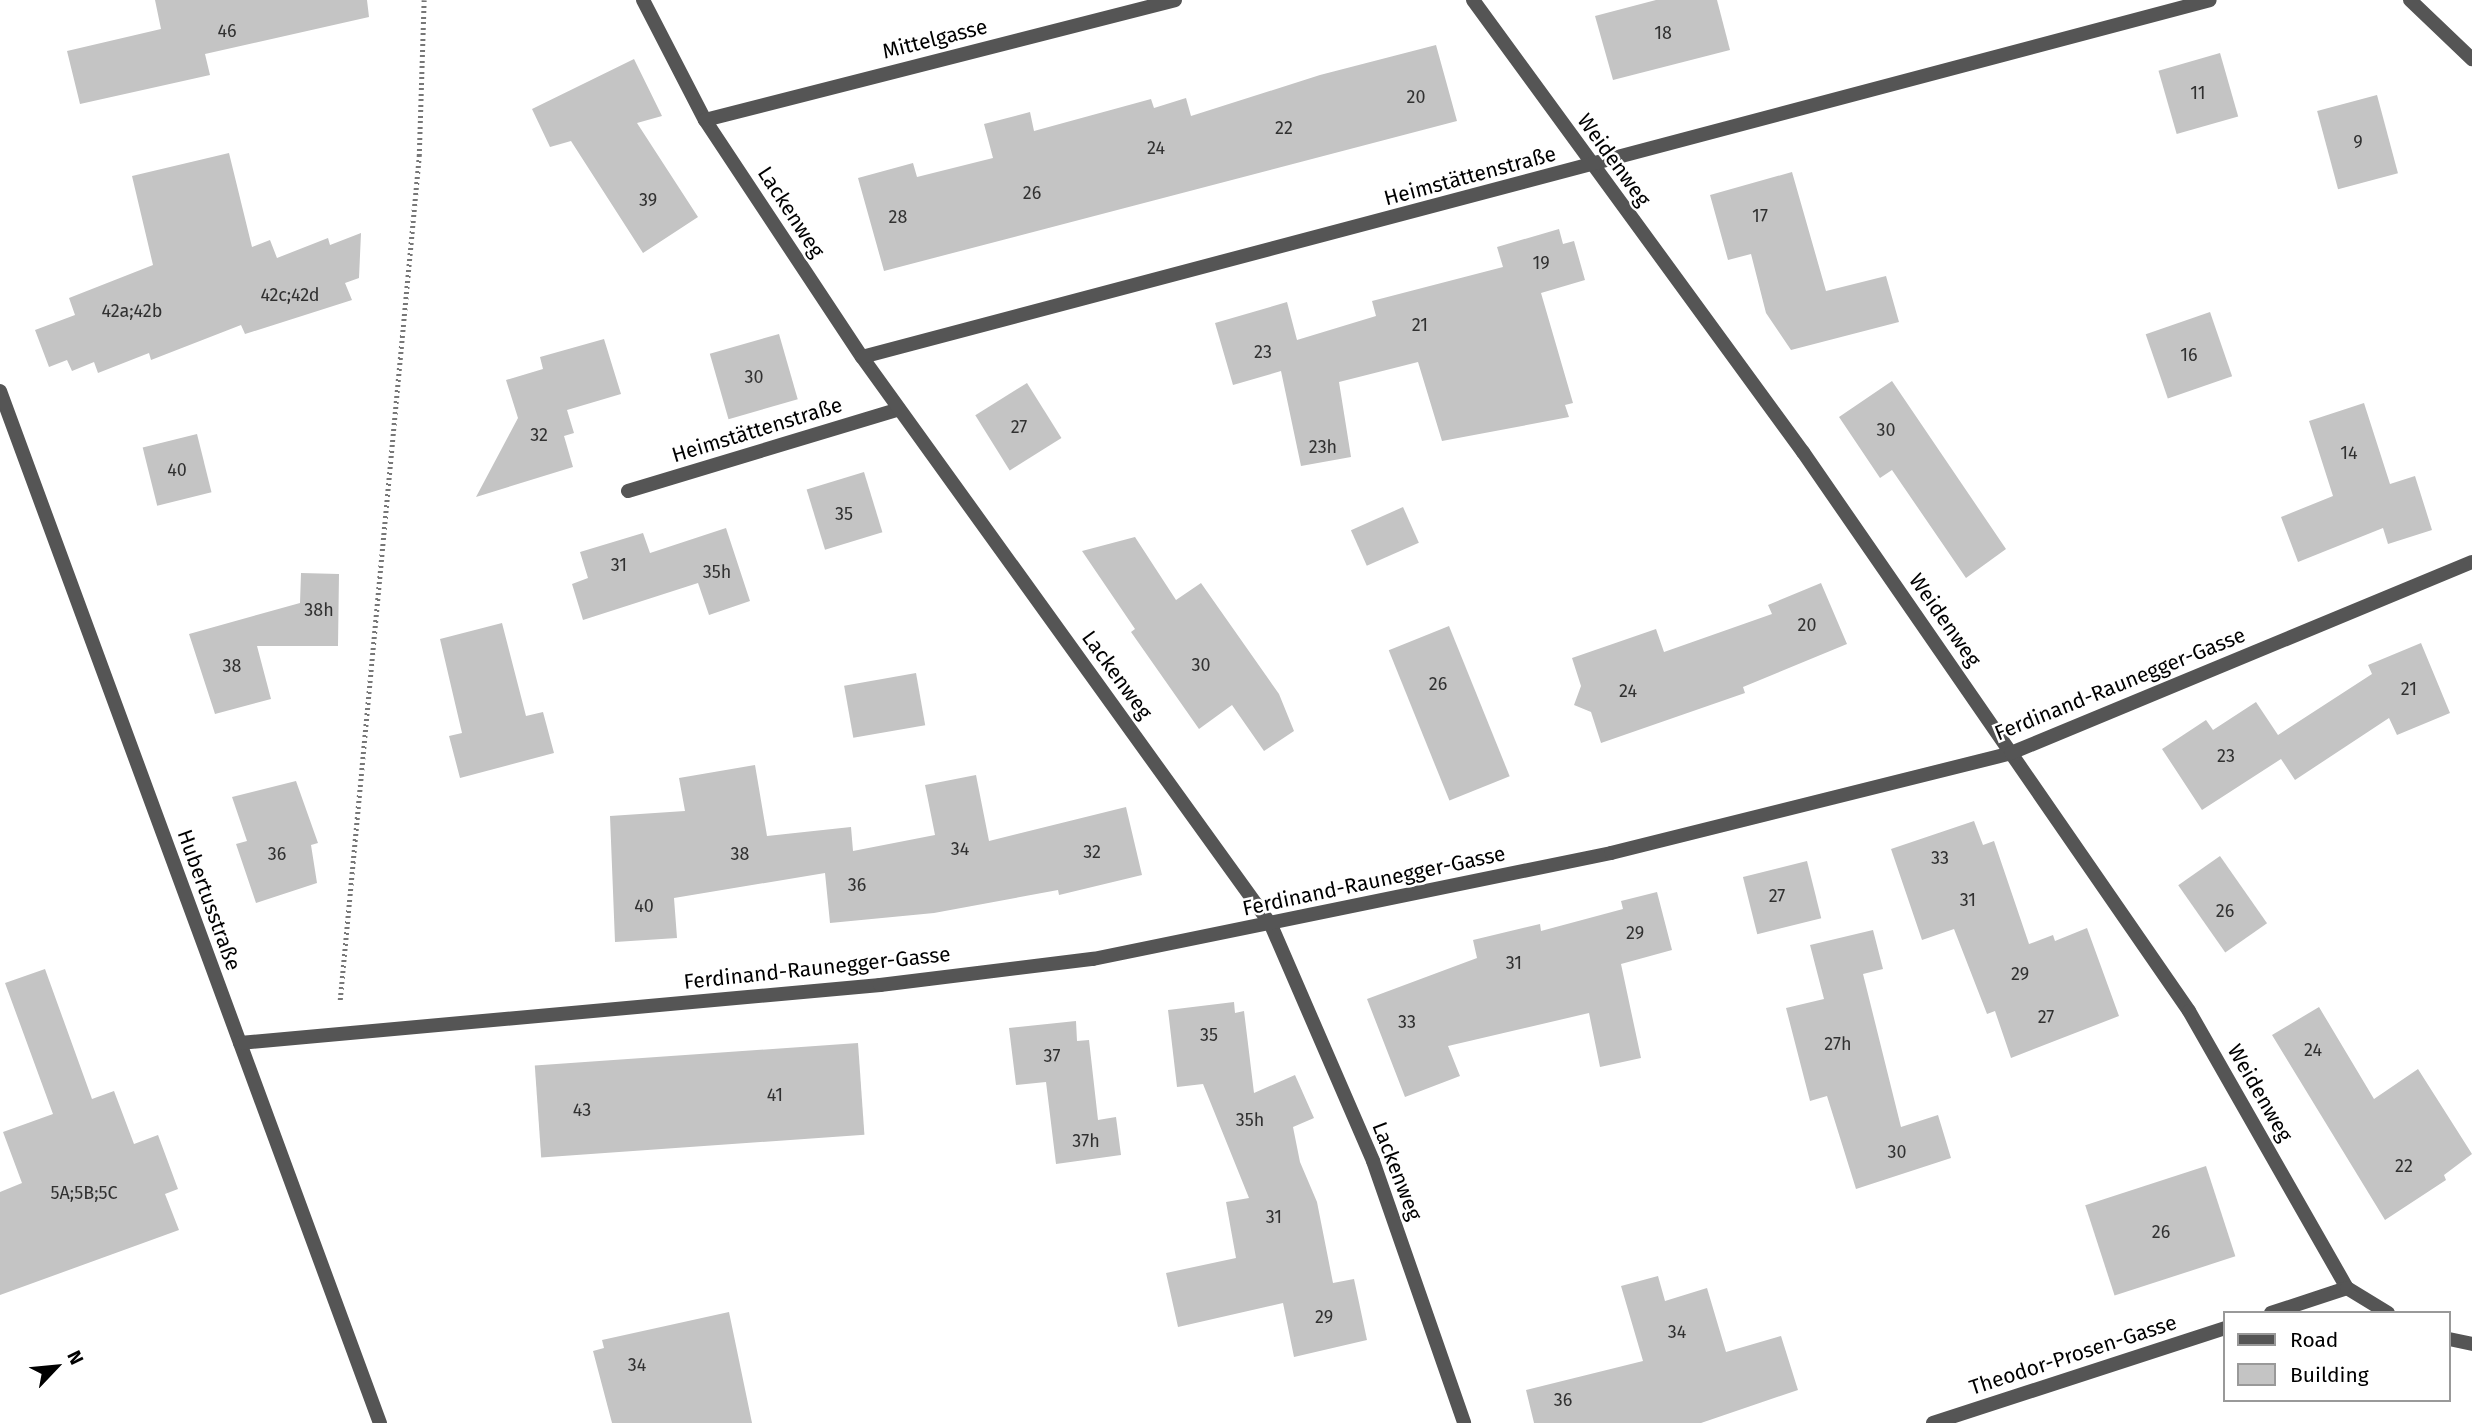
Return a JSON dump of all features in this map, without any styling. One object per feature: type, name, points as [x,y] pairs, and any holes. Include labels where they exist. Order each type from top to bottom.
[{"type":"street","name":"Lackenweg","points":[[643,0],[705,120],[862,358],[1270,925],[1373,1161],[1464,1423]]},
{"type":"street","name":"Mittelgasse","points":[[705,120],[1175,0]]},
{"type":"street","name":"Weidenweg","points":[[1473,0],[1803,452],[2189,1011],[2347,1288]]},
{"type":"street","name":"Heimstättenstraße","points":[[862,358],[2210,0]]},
{"type":"street","points":[[2410,0],[2472,59]]},
{"type":"street","name":"Hubertusstraße","points":[[0,391],[380,1423]]},
{"type":"street","name":"Heimstättenstraße","points":[[628,491],[899,409]]},
{"type":"street","name":"Ferdinand-Raunegger-Gasse","points":[[240,1043],[880,985],[1093,959],[1270,925],[1611,853],[2011,753],[2472,562]]},
{"type":"street","points":[[2277,1311],[2347,1288],[2385,1311]]},
{"type":"street","name":"Theodor-Prosen-Gasse","points":[[1933,1423],[1962,1418],[2224,1328]]},
{"type":"street","points":[[2451,1339],[2472,1344]]},
{"type":"path","points":[[337,1034],[419,156],[424,0]]},
{"type":"building","points":[[155,0],[367,0],[369,17],[205,54],[210,75],[80,104],[67,51],[161,29]]},
{"type":"building","points":[[1656,0],[1717,0],[1730,50],[1613,80],[1595,16]]},
{"type":"building","points":[[1436,45],[1457,121],[884,271],[858,178],[913,163],[917,177],[993,158],[984,124],[1030,112],[1034,131],[1151,99],[1154,108],[1186,98],[1191,116],[1320,75]]},
{"type":"building","points":[[2220,53],[2238,116],[2177,134],[2158,71]]},
{"type":"building","points":[[634,59],[662,116],[637,123],[698,217],[643,253],[571,141],[550,147],[532,109]]},
{"type":"building","points":[[2377,95],[2398,173],[2338,189],[2317,111]]},
{"type":"building","points":[[229,153],[252,247],[270,240],[277,258],[328,238],[330,245],[361,233],[359,278],[345,283],[352,300],[245,334],[241,325],[151,360],[149,353],[98,373],[94,362],[72,371],[67,360],[49,367],[35,330],[75,315],[69,298],[153,265],[132,176]]},
{"type":"building","points":[[1792,172],[1826,291],[1886,276],[1899,322],[1791,350],[1766,313],[1751,254],[1728,260],[1710,195]]},
{"type":"building","points":[[1559,229],[1563,244],[1574,241],[1585,280],[1541,293],[1573,403],[1565,405],[1569,417],[1442,441],[1418,362],[1339,382],[1351,457],[1301,466],[1281,371],[1233,385],[1215,323],[1287,302],[1297,340],[1376,316],[1372,301],[1503,267],[1497,247]]},
{"type":"building","points":[[2210,312],[2232,376],[2168,398],[2146,334]]},
{"type":"building","points":[[779,334],[798,399],[729,419],[710,354]]},
{"type":"building","points":[[604,339],[621,394],[567,410],[574,433],[564,436],[573,467],[476,497],[518,418],[506,380],[543,369],[540,357]]},
{"type":"building","points":[[1892,381],[2006,549],[1966,578],[1892,470],[1880,478],[1839,417]]},
{"type":"building","points":[[1027,383],[1061,438],[1010,470],[975,415]]},
{"type":"building","points":[[2364,403],[2390,484],[2415,476],[2432,530],[2388,544],[2383,528],[2298,562],[2281,517],[2333,496],[2309,421]]},
{"type":"building","points":[[197,434],[212,492],[157,506],[143,448]]},
{"type":"building","points":[[864,472],[882,532],[825,550],[807,490]]},
{"type":"building","points":[[1403,507],[1419,543],[1367,566],[1351,530]]},
{"type":"building","points":[[726,528],[750,601],[709,615],[698,583],[583,620],[572,584],[588,578],[580,552],[643,533],[650,553]]},
{"type":"building","points":[[1135,537],[1176,600],[1201,583],[1279,694],[1294,731],[1264,751],[1232,705],[1199,729],[1131,632],[1135,629],[1082,551]]},
{"type":"building","points":[[301,573],[339,574],[338,646],[257,646],[271,699],[215,714],[189,634],[300,603]]},
{"type":"building","points":[[1821,583],[1847,644],[1743,687],[1745,693],[1601,743],[1591,712],[1574,705],[1581,686],[1572,658],[1656,629],[1664,652],[1772,614],[1768,605]]},
{"type":"building","points":[[502,623],[526,716],[543,712],[554,753],[460,778],[449,736],[462,733],[440,639]]},
{"type":"building","points":[[1449,626],[1510,776],[1449,801],[1389,650]]},
{"type":"building","points":[[2421,643],[2450,713],[2397,735],[2389,718],[2295,780],[2281,759],[2202,810],[2162,749],[2206,720],[2213,730],[2256,702],[2278,735],[2372,674],[2368,665]]},
{"type":"building","points":[[916,673],[925,725],[853,738],[844,686]]},
{"type":"building","points":[[755,765],[767,836],[851,827],[853,851],[935,835],[925,785],[976,775],[989,841],[1126,807],[1142,875],[1059,895],[1058,890],[934,913],[830,923],[825,873],[674,898],[677,938],[615,942],[610,816],[685,811],[679,778]]},
{"type":"building","points":[[296,781],[318,843],[311,845],[317,883],[256,903],[236,844],[247,841],[232,797]]},
{"type":"building","points":[[1974,821],[1983,845],[1994,841],[2029,944],[2053,935],[2055,941],[2087,928],[2119,1016],[2011,1058],[1995,1011],[1987,1014],[1954,929],[1922,940],[1891,849]]},
{"type":"building","points":[[2220,856],[2267,923],[2225,952],[2178,885]]},
{"type":"building","points":[[1807,861],[1821,918],[1757,934],[1743,877]]},
{"type":"building","points":[[1657,892],[1672,950],[1621,964],[1641,1058],[1600,1067],[1589,1013],[1448,1046],[1460,1076],[1405,1097],[1367,999],[1477,958],[1473,940],[1540,924],[1541,931],[1623,909],[1621,901]]},
{"type":"building","points":[[1873,930],[1883,969],[1863,974],[1901,1127],[1938,1115],[1951,1158],[1856,1189],[1827,1096],[1810,1101],[1786,1008],[1824,999],[1810,945]]},
{"type":"building","points":[[45,969],[92,1099],[114,1091],[134,1144],[158,1135],[178,1189],[165,1194],[179,1230],[0,1295],[0,1192],[22,1183],[3,1132],[53,1114],[5,983]]},
{"type":"building","points":[[1234,1002],[1235,1013],[1244,1011],[1254,1093],[1295,1075],[1314,1118],[1293,1127],[1300,1162],[1317,1202],[1333,1283],[1354,1279],[1367,1340],[1294,1357],[1283,1303],[1178,1327],[1166,1273],[1236,1258],[1226,1202],[1249,1198],[1203,1084],[1177,1087],[1168,1010]]},
{"type":"building","points":[[2319,1007],[2374,1099],[2418,1069],[2472,1154],[2444,1175],[2446,1180],[2385,1220],[2272,1035]]},
{"type":"building","points":[[1076,1021],[1077,1041],[1089,1040],[1098,1120],[1116,1117],[1121,1155],[1056,1164],[1046,1082],[1016,1085],[1009,1028]]},
{"type":"building","points":[[858,1043],[864,1135],[541,1157],[535,1066]]},
{"type":"building","points":[[2206,1166],[2235,1256],[2115,1296],[2085,1205]]},
{"type":"building","points":[[1658,1276],[1665,1301],[1707,1288],[1726,1352],[1781,1336],[1798,1390],[1701,1423],[1534,1423],[1526,1390],[1643,1361],[1621,1286]]},
{"type":"building","points":[[729,1312],[752,1423],[612,1423],[593,1351],[604,1348],[602,1340]]}]
